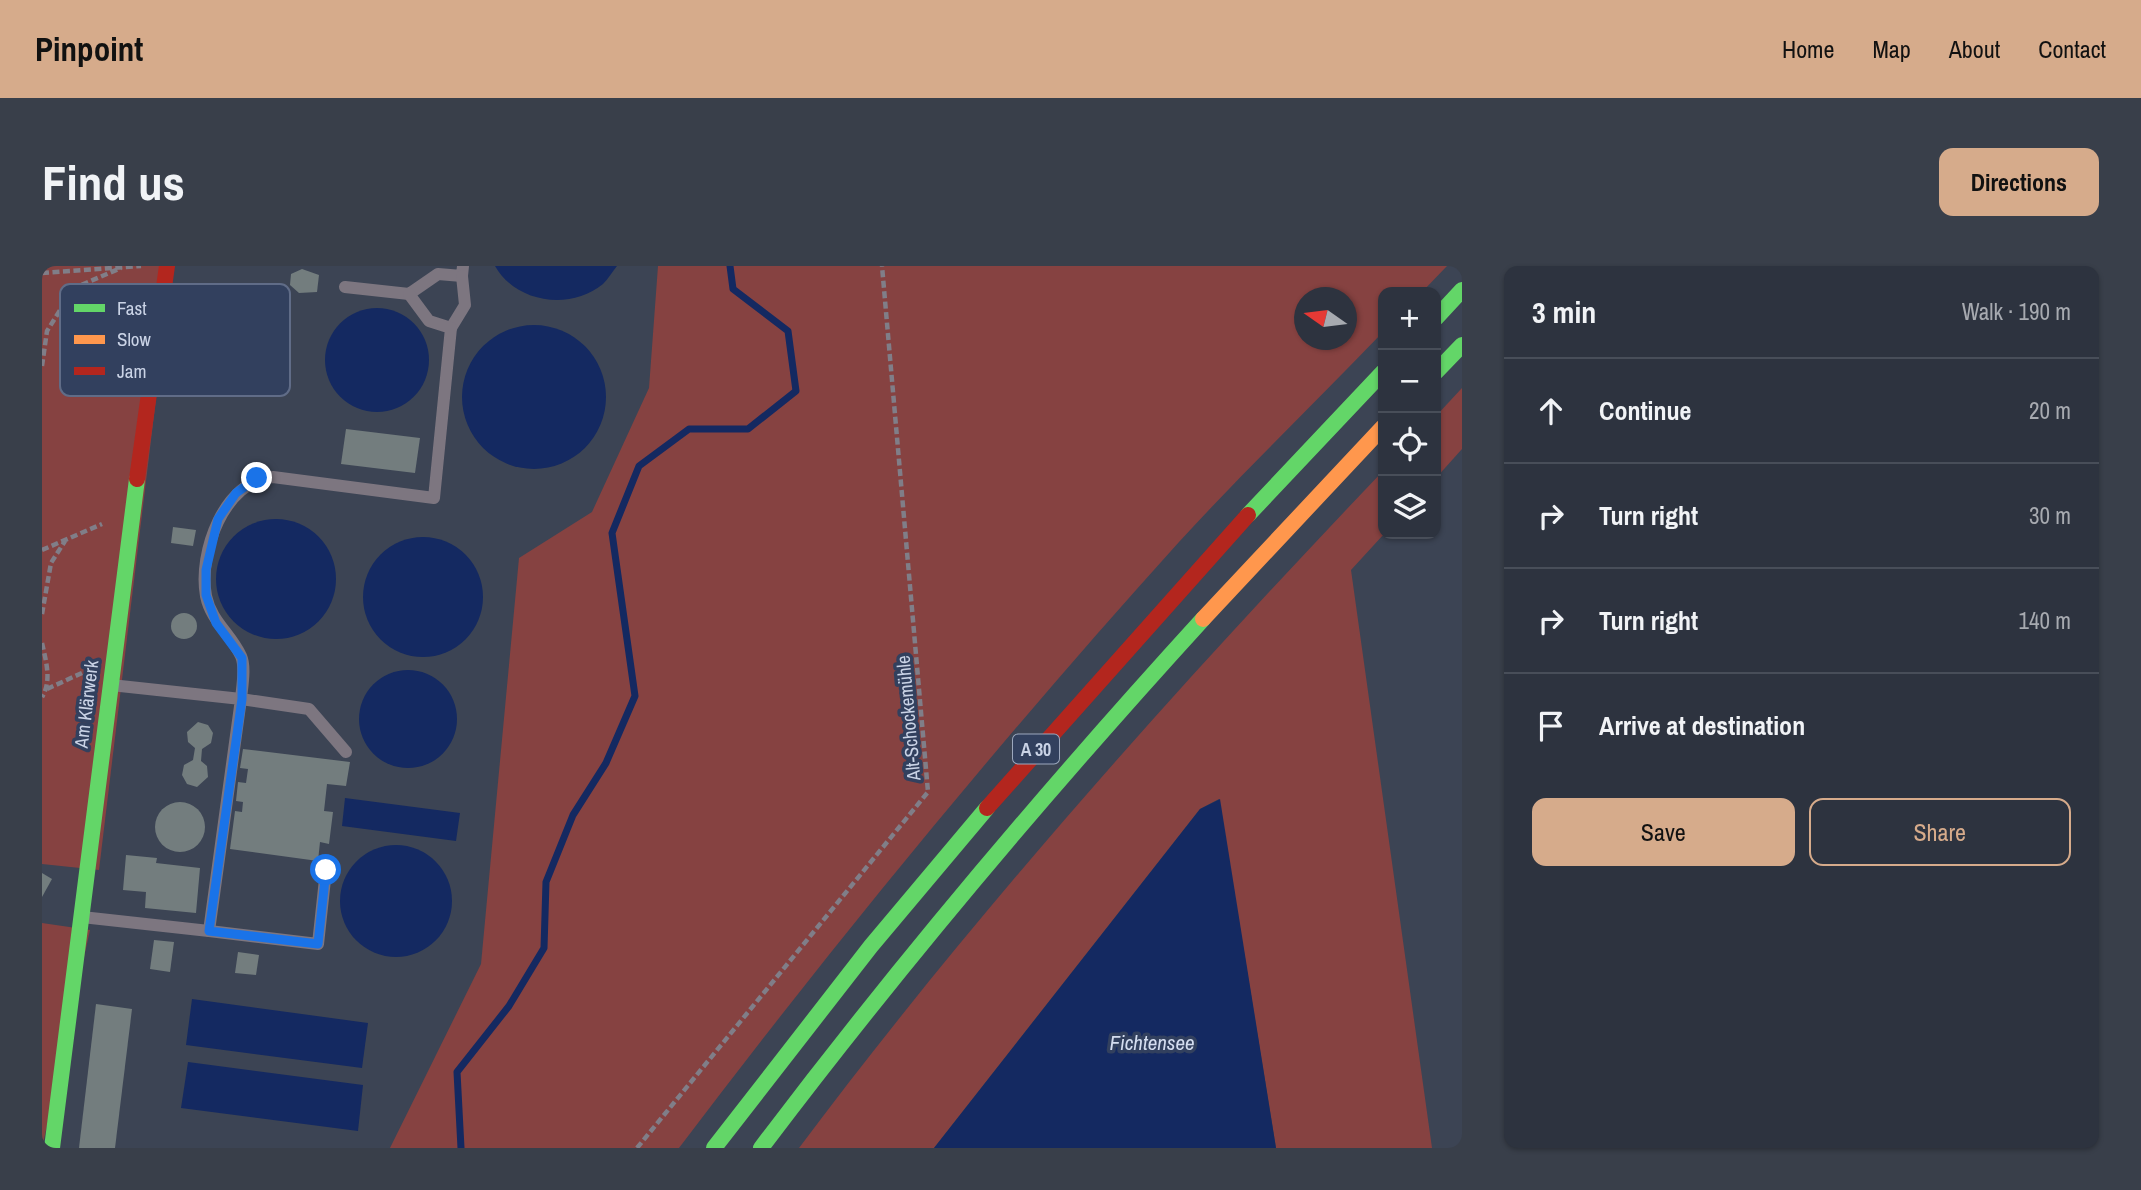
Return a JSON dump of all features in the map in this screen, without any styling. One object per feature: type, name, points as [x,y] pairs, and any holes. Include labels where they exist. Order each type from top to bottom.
[{"type":"main road","name":"Am Klärwerk","points":[[164,284],[167,266]]},
{"type":"main road","points":[[1441,313],[1462,290]]},
{"type":"main road","points":[[1441,367],[1462,345]]},
{"type":"main road","name":"A 30","points":[[714,1148],[794,1042],[1027,760],[1148,622],[1378,377]]},
{"type":"main road","name":"Am Klärwerk","points":[[52,1148],[148,396]]},
{"type":"main road","name":"A 30","points":[[761,1148],[930,932],[1053,788],[1173,651],[1378,432]]},
{"type":"lane","points":[[209,931],[242,699],[242,658],[216,623],[206,595],[209,552],[218,519],[236,493],[257,478],[273,477],[434,498],[451,328],[465,305],[463,271],[438,274],[409,295],[345,286]]},
{"type":"lane","points":[[409,295],[429,321],[451,328]]},
{"type":"lane","points":[[111,677],[309,709],[346,752]]},
{"type":"lane","points":[[81,917],[318,944],[326,870]]},
{"type":"path","points":[[42,273],[142,266]]},
{"type":"path","name":"Alt-Schockemühle","points":[[637,1148],[928,792],[882,266]]},
{"type":"path","points":[[83,284],[121,268]]},
{"type":"path","points":[[42,366],[47,331],[60,310]]},
{"type":"path","points":[[42,550],[132,511]]},
{"type":"path","points":[[42,614],[51,563],[65,540]]},
{"type":"path","points":[[42,643],[47,668],[47,689],[42,697]]},
{"type":"path","points":[[47,689],[82,673],[111,677]]},
{"type":"shaded area","points":[[42,266],[172,266],[170,284],[60,284],[60,396],[156,396],[99,870],[42,864]]},
{"type":"shaded area","points":[[658,266],[1447,266],[1427,287],[1378,287],[1378,337],[1204,515],[1049,689],[860,916],[679,1148],[390,1148],[481,964],[519,558],[592,512],[649,388]]},
{"type":"shaded area","points":[[1462,388],[1462,449],[1441,472],[1441,413]]},
{"type":"shaded area","points":[[1378,476],[1379,539],[1351,570],[1432,1148],[1276,1148],[1219,799],[1200,809],[934,1148],[799,1148],[867,1059],[1008,885],[1155,717]]},
{"type":"shaded area","points":[[42,923],[90,930],[42,1148]]},
{"type":"water","points":[[495,266],[617,266],[603,284],[590,292],[560,300],[544,299],[516,288],[504,279]]},
{"type":"water","points":[[377,308],[397,312],[414,323],[425,340],[429,360],[425,380],[414,397],[397,408],[377,412],[357,408],[340,397],[329,380],[325,360],[329,340],[340,323],[357,312]]},
{"type":"water","points":[[534,325],[562,330],[585,346],[601,369],[606,397],[601,425],[585,448],[562,464],[534,469],[506,464],[483,448],[467,425],[462,397],[467,369],[483,346],[506,330]]},
{"type":"water","points":[[276,519],[299,523],[319,536],[332,556],[336,579],[332,602],[319,622],[299,635],[276,639],[253,635],[233,622],[220,602],[216,579],[220,556],[233,536],[253,523]]},
{"type":"water","points":[[423,537],[446,541],[466,554],[479,574],[483,597],[479,620],[466,640],[446,653],[423,657],[400,653],[380,640],[367,620],[363,597],[367,574],[380,554],[400,541]]},
{"type":"water","points":[[408,670],[427,674],[442,685],[453,700],[457,719],[453,738],[442,753],[427,764],[408,768],[389,764],[374,753],[363,738],[359,719],[363,700],[374,685],[389,674]]},
{"type":"water","points":[[345,798],[460,813],[456,841],[342,826]]},
{"type":"water","name":"Fichtensee","points":[[1220,799],[1276,1148],[934,1148],[1200,809]]},
{"type":"water","points":[[396,845],[417,850],[435,862],[447,880],[452,901],[447,922],[435,940],[417,952],[396,957],[375,952],[357,940],[345,922],[340,901],[345,880],[357,862],[375,850]]},
{"type":"water","points":[[192,999],[368,1023],[362,1068],[186,1045]]},
{"type":"water","points":[[188,1062],[363,1085],[358,1131],[181,1108]]},
{"type":"building","points":[[302,269],[319,275],[317,292],[299,293],[290,285],[291,274]]},
{"type":"building","points":[[346,429],[420,438],[415,473],[341,464]]},
{"type":"building","points":[[173,527],[196,530],[193,546],[171,543]]},
{"type":"building","points":[[184,613],[194,616],[197,626],[194,636],[184,639],[174,636],[171,626],[174,616]]},
{"type":"building","points":[[198,722],[208,725],[213,733],[211,743],[202,749],[201,761],[207,766],[208,777],[197,787],[187,784],[182,775],[184,765],[193,760],[195,748],[188,742],[187,732]]},
{"type":"building","points":[[243,749],[350,762],[346,786],[327,784],[324,811],[333,812],[329,844],[320,842],[318,861],[230,849],[235,811],[242,812],[243,802],[236,801],[238,782],[246,783],[248,769],[240,768]]},
{"type":"building","points":[[180,802],[198,809],[205,827],[198,845],[180,852],[162,845],[155,827],[162,809]]},
{"type":"building","points":[[126,855],[157,858],[156,863],[200,868],[196,913],[145,908],[146,892],[123,890]]},
{"type":"building","points":[[42,873],[52,879],[42,897]]},
{"type":"building","points":[[154,940],[174,942],[170,972],[150,969]]},
{"type":"building","points":[[238,952],[259,955],[256,975],[235,973]]},
{"type":"building","points":[[96,1004],[132,1009],[115,1148],[79,1148]]},
{"type":"waterway","points":[[461,1148],[457,1072],[509,1006],[544,948],[546,882],[573,815],[606,763],[635,696],[612,533],[639,466],[689,429],[748,429],[796,391],[788,331],[733,289],[730,266]]},
{"type":"traffic: fast","points":[[1441,313],[1462,290]]},
{"type":"traffic: fast","points":[[1441,367],[1462,345]]},
{"type":"traffic: fast","points":[[1248,515],[1378,377]]},
{"type":"traffic: fast","points":[[52,1148],[137,479]]},
{"type":"traffic: fast","points":[[761,1148],[976,878],[1088,747],[1203,619]]},
{"type":"traffic: fast","points":[[714,1148],[871,946],[987,808]]},
{"type":"traffic: slow","points":[[1203,619],[1378,432]]},
{"type":"traffic: jam","points":[[164,284],[167,266]]},
{"type":"traffic: jam","points":[[137,479],[149,396]]},
{"type":"traffic: jam","points":[[987,808],[1248,515]]},
{"type":"route","points":[[257,478],[236,493],[218,519],[206,570],[206,595],[216,623],[242,658],[242,699],[209,931],[318,944],[326,870]]}]
